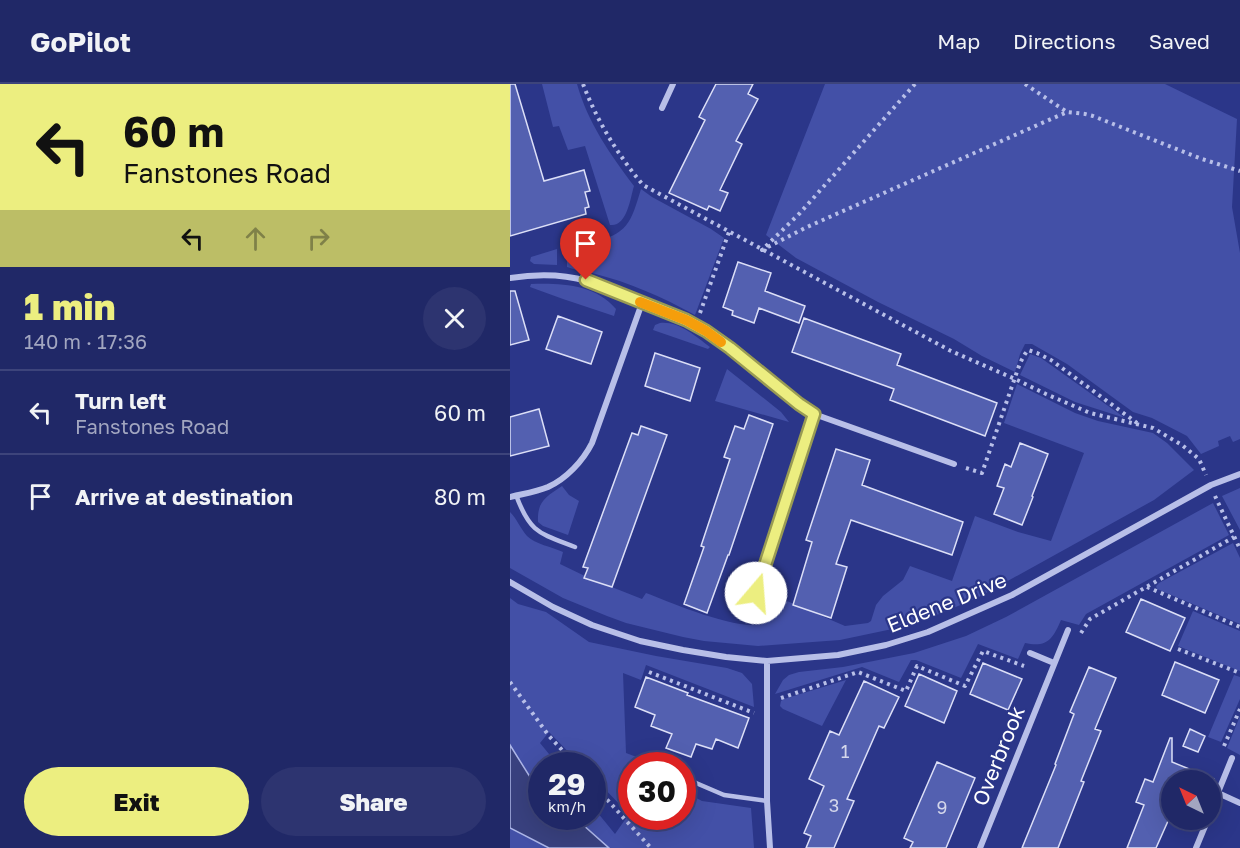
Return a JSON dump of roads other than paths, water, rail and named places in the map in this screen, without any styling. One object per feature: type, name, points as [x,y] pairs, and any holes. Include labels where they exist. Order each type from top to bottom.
[{"type":"street","points":[[662,108],[673,84]]},
{"type":"street","points":[[510,278],[527,275],[586,280],[686,320],[730,348],[814,414],[954,464]]},
{"type":"street","points":[[513,496],[546,488],[558,481],[587,453],[642,303]]},
{"type":"street","points":[[756,593],[814,414]]},
{"type":"street","name":"Eldene Drive","points":[[510,582],[553,607],[592,625],[640,641],[726,657],[767,661],[838,656],[928,632],[1012,595],[1211,486],[1240,474]]},
{"type":"street","name":"Overbrook","points":[[980,848],[1068,630]]},
{"type":"street","points":[[1030,653],[1054,663]]},
{"type":"street","points":[[767,661],[767,801],[770,848]]},
{"type":"street","points":[[1221,786],[1232,758]]},
{"type":"street","points":[[1221,794],[1240,803]]},
{"type":"street","points":[[1196,848],[1203,830]]},
{"type":"lane","points":[[513,496],[534,528],[574,547]]},
{"type":"lane","points":[[696,783],[724,795],[767,801]]}]
